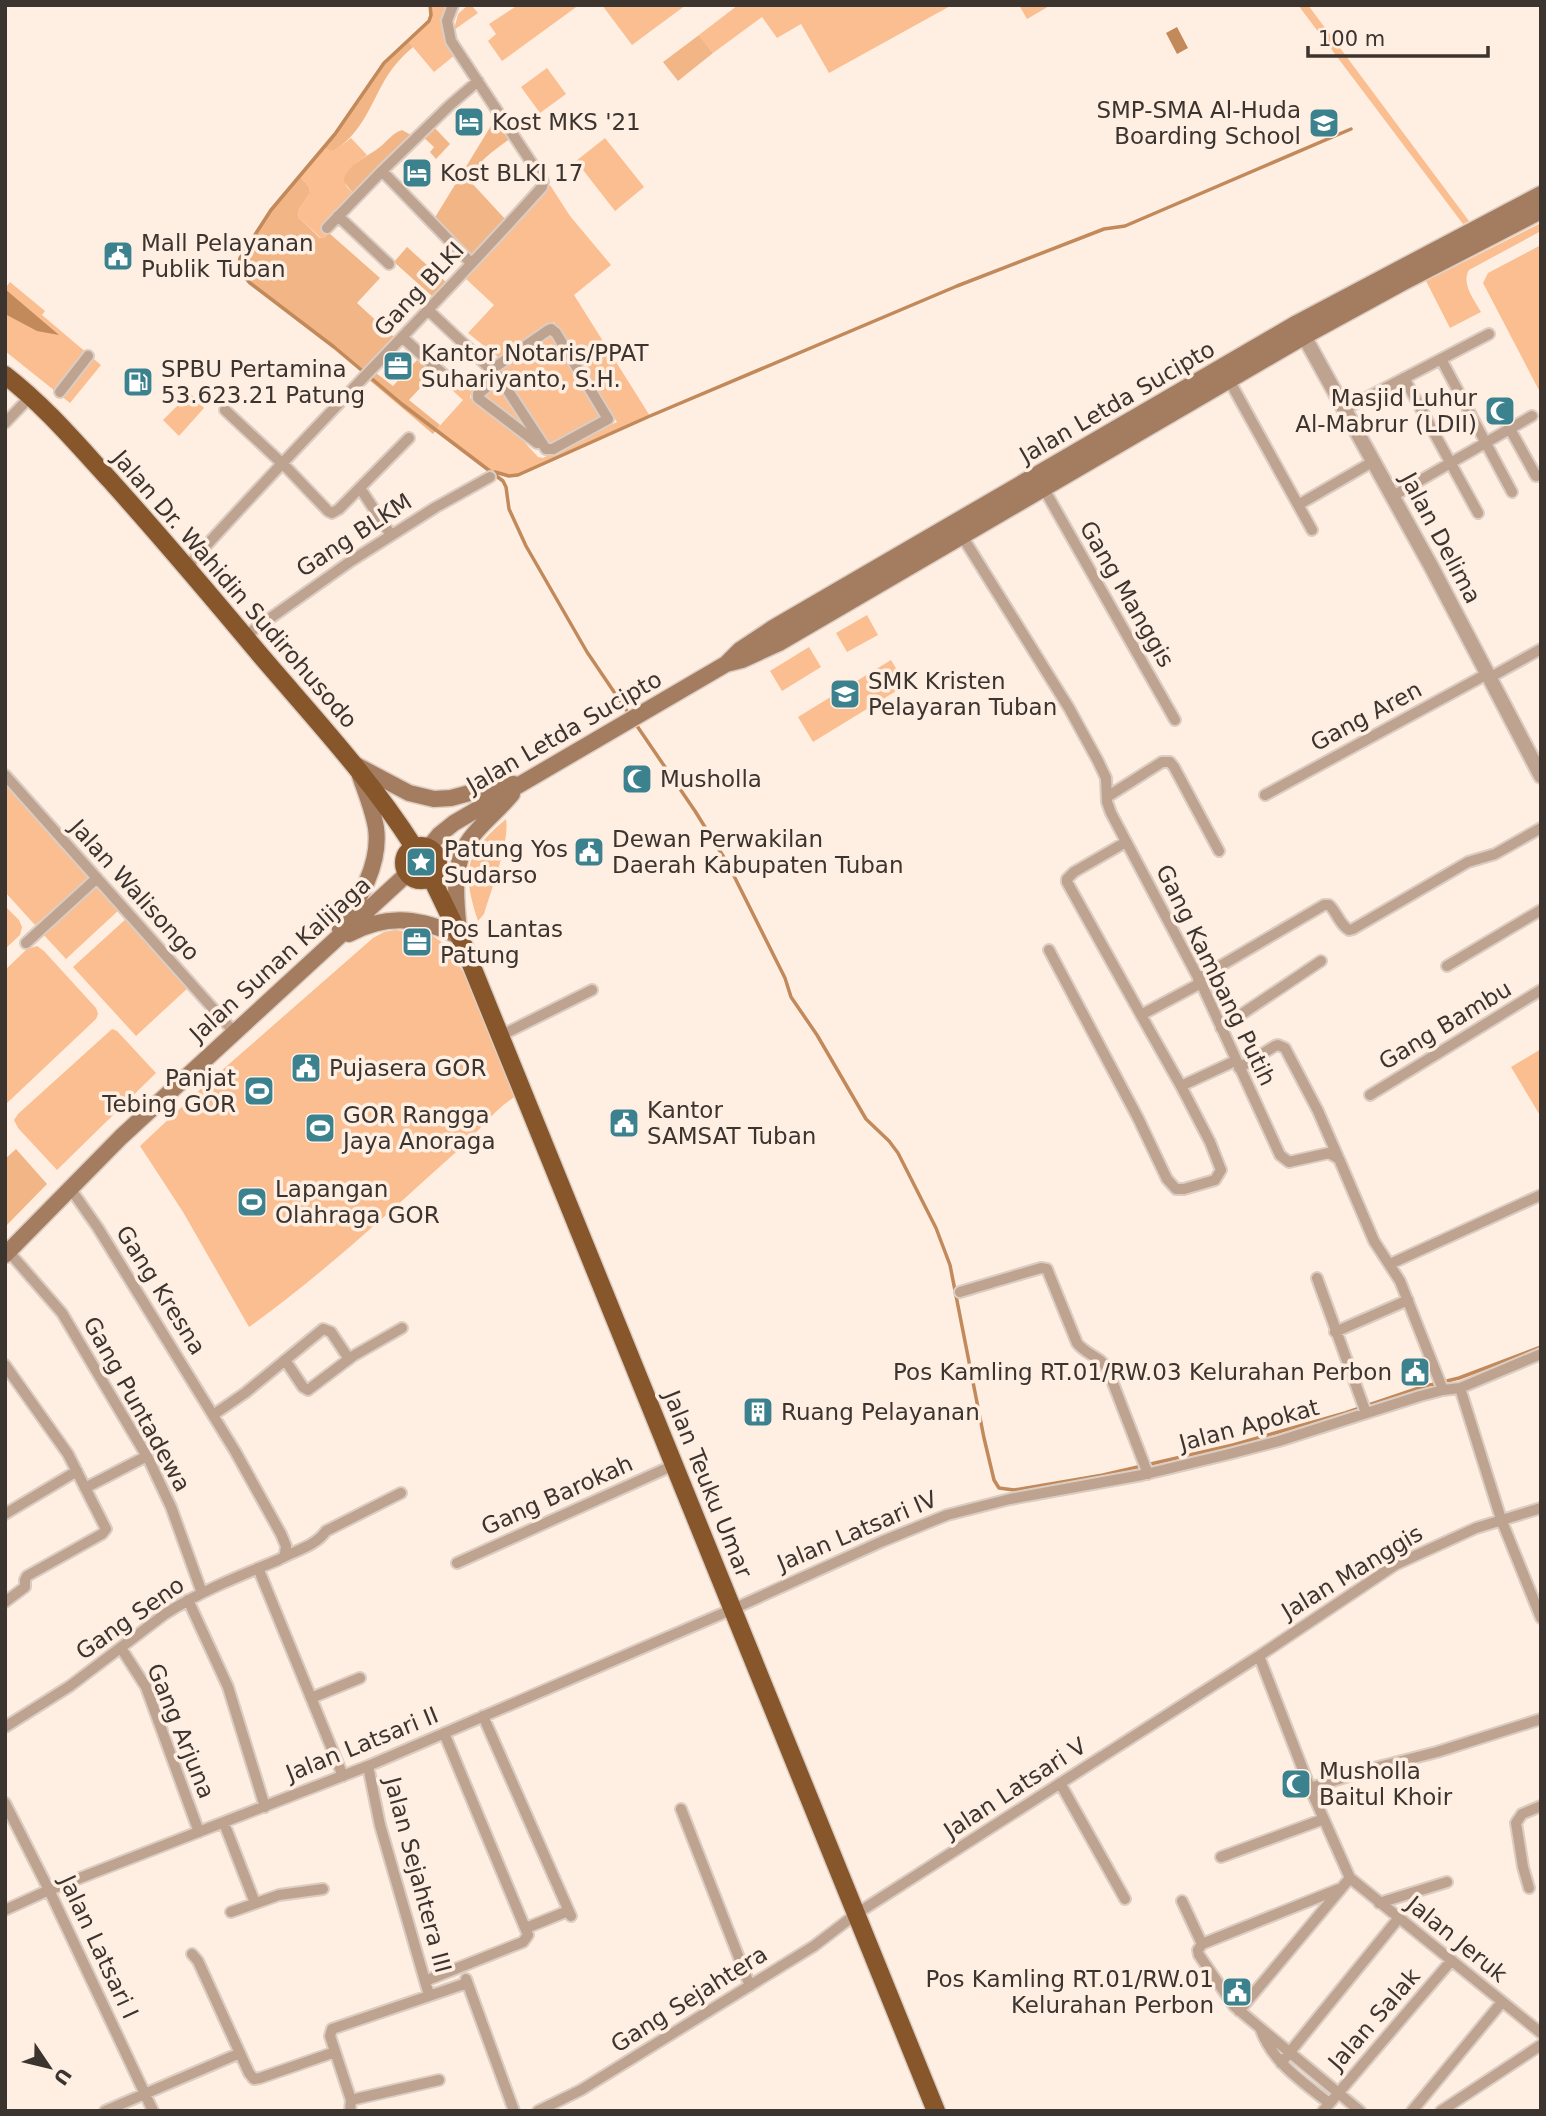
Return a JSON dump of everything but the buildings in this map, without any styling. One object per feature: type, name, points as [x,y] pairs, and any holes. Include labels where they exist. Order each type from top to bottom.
[{"type":"highway","name":"Jalan Dr. Wahidin Sudirohusodo","points":[[5,375],[32,396],[57,422],[187,567],[356,765],[422,847]]},
{"type":"highway","points":[[422,847],[437,856],[438,867],[431,877],[421,880],[407,874],[404,859],[410,850],[422,847]]},
{"type":"highway","name":"Jalan Teuku Umar","points":[[431,877],[460,937],[936,2111]]},
{"type":"main road","name":"Jalan Letda Sucipto","points":[[422,847],[454,823],[726,664],[740,650],[773,628],[1541,194]]},
{"type":"main road","name":"Jalan Letda Sucipto","points":[[726,664],[742,660],[779,643],[1230,380],[1301,330],[1541,211]]},
{"type":"main road","points":[[356,765],[409,793],[434,799],[451,798],[523,782]]},
{"type":"main road","points":[[330,946],[365,888],[375,857],[376,830],[356,765]]},
{"type":"main road","points":[[330,946],[364,927],[383,921],[426,922],[460,937],[456,891],[464,850],[474,834],[523,782]]},
{"type":"main road","name":"Jalan Sunan Kalijaga","points":[[7,1254],[157,1103],[407,874]]},
{"type":"street","name":"Gang BLKI","points":[[187,567],[540,190],[543,182],[449,36],[447,25],[450,8]]},
{"type":"street","points":[[327,228],[382,171],[478,81]]},
{"type":"street","points":[[382,171],[471,263]]},
{"type":"street","points":[[338,216],[389,264]]},
{"type":"street","points":[[428,310],[495,373],[544,448]]},
{"type":"street","points":[[551,329],[608,419],[552,449],[544,448],[478,399],[478,394],[495,373],[551,329]]},
{"type":"street","name":"Jalan Delima","points":[[1301,330],[1540,772]]},
{"type":"street","points":[[1345,409],[1489,334]]},
{"type":"street","points":[[402,337],[453,383]]},
{"type":"street","points":[[60,391],[88,356]]},
{"type":"street","points":[[1441,359],[1512,492]]},
{"type":"street","points":[[1404,378],[1478,513]]},
{"type":"street","points":[[1230,380],[1312,530]]},
{"type":"street","points":[[5,424],[32,396]]},
{"type":"street","points":[[225,410],[330,512],[337,511],[409,438]]},
{"type":"street","points":[[1393,496],[1532,416]]},
{"type":"street","points":[[1510,429],[1536,476]]},
{"type":"street","points":[[1298,505],[1374,461]]},
{"type":"street","name":"Gang BLKM","points":[[245,635],[391,536],[455,495],[490,477]]},
{"type":"street","points":[[360,488],[391,536]]},
{"type":"street","name":"Gang Manggis","points":[[1044,489],[1175,720]]},
{"type":"street","name":"Gang Kambang Putih","points":[[962,536],[1078,724],[1104,772],[1111,813],[1199,981],[1283,1159],[1292,1162],[1329,1153],[1340,1161]]},
{"type":"street","name":"Gang Aren","points":[[1265,795],[1541,649]]},
{"type":"street","points":[[1107,797],[1162,762],[1170,762],[1219,851]]},
{"type":"street","name":"Jalan Walisongo","points":[[5,775],[234,1032]]},
{"type":"street","points":[[1142,1015],[1320,907],[1329,905],[1345,927],[1353,929],[1468,862],[1490,857],[1541,828]]},
{"type":"street","points":[[1049,950],[1138,1118],[1167,1179],[1179,1190],[1215,1180],[1221,1170],[1210,1142],[1067,882],[1074,872],[1126,842]]},
{"type":"street","points":[[26,943],[97,878]]},
{"type":"street","points":[[1447,966],[1541,910]]},
{"type":"street","points":[[1221,1028],[1321,961]]},
{"type":"street","points":[[500,1036],[592,990]]},
{"type":"street","name":"Gang Bambu","points":[[1370,1095],[1541,990]]},
{"type":"street","points":[[1181,1086],[1237,1065],[1275,1046],[1285,1048],[1318,1111],[1371,1235],[1400,1281],[1441,1385]]},
{"type":"street","name":"Gang Kresna","points":[[70,1188],[98,1228],[213,1415],[281,1534],[286,1546],[285,1554]]},
{"type":"street","points":[[1390,1264],[1541,1195]]},
{"type":"street","name":"Gang Puntadewa","points":[[7,1254],[62,1313],[147,1455],[171,1507],[202,1593]]},
{"type":"street","points":[[960,1292],[1044,1268],[1049,1271],[1079,1346],[1106,1365],[1146,1468]]},
{"type":"street","points":[[1317,1278],[1364,1407]]},
{"type":"street","points":[[1335,1332],[1408,1300]]},
{"type":"street","points":[[285,1360],[307,1390],[349,1359],[402,1328]]},
{"type":"street","points":[[213,1415],[245,1393],[324,1329],[331,1332],[349,1359]]},
{"type":"street","name":"Jalan Apokat","points":[[961,1510],[1279,1441],[1364,1407],[1441,1385],[1460,1388],[1541,1354]]},
{"type":"street","points":[[5,1365],[58,1438],[106,1529],[27,1576],[25,1587],[5,1602]]},
{"type":"street","points":[[1460,1388],[1501,1519],[1537,1597],[1541,1618]]},
{"type":"street","points":[[85,1488],[147,1455]]},
{"type":"street","name":"Gang Barokah","points":[[457,1563],[674,1465]]},
{"type":"street","points":[[5,1514],[77,1471]]},
{"type":"street","name":"Gang Seno","points":[[5,1727],[57,1695],[165,1614],[188,1600],[285,1554],[296,1552],[320,1539],[326,1531],[401,1493]]},
{"type":"street","name":"Jalan Manggis","points":[[1196,1696],[1395,1566],[1445,1541],[1501,1519],[1541,1508]]},
{"type":"street","name":"Jalan Latsari IV","points":[[733,1609],[883,1541],[961,1510]]},
{"type":"street","points":[[258,1568],[342,1776]]},
{"type":"street","points":[[188,1600],[228,1687],[265,1807]]},
{"type":"street","name":"Jalan Latsari II","points":[[5,1910],[49,1890],[368,1766],[733,1609]]},
{"type":"street","name":"Gang Arjuna","points":[[121,1648],[146,1687],[199,1832]]},
{"type":"street","name":"Jalan Jeruk","points":[[1259,1656],[1310,1787],[1350,1878],[1541,2033]]},
{"type":"street","points":[[311,1698],[360,1678]]},
{"type":"street","name":"Jalan Latsari V","points":[[856,1914],[1196,1696]]},
{"type":"street","points":[[483,1716],[570,1914],[526,1928]]},
{"type":"street","points":[[1310,1787],[1378,1766],[1437,1752],[1541,1719]]},
{"type":"street","points":[[425,1981],[525,1941],[528,1937],[444,1733]]},
{"type":"street","name":"Jalan Sejahtera III","points":[[368,1766],[380,1825],[429,1995]]},
{"type":"street","points":[[1060,1783],[1125,1899]]},
{"type":"street","name":"Jalan Latsari I","points":[[5,1803],[49,1890],[152,2111]]},
{"type":"street","points":[[1529,1888],[1516,1820],[1522,1814],[1541,1806]]},
{"type":"street","points":[[681,1810],[750,1986]]},
{"type":"street","points":[[1221,1857],[1324,1819]]},
{"type":"street","points":[[223,1823],[255,1903]]},
{"type":"street","points":[[1239,2011],[1350,1878]]},
{"type":"street","name":"Jalan Jeruk","points":[[1379,1903],[1447,1882]]},
{"type":"street","points":[[1342,1888],[1202,1944],[1198,1950],[1227,1997],[1239,2011],[1360,2111]]},
{"type":"street","points":[[231,1912],[284,1894],[323,1889]]},
{"type":"street","points":[[1182,1900],[1202,1944]]},
{"type":"street","name":"Gang Sejahtera","points":[[538,2111],[581,2090],[750,1986],[821,1941],[856,1914]]},
{"type":"street","points":[[1281,2063],[1398,1919]]},
{"type":"street","points":[[192,1954],[198,1961],[252,2078],[257,2079],[335,2052]]},
{"type":"street","name":"Jalan Salak","points":[[1326,2107],[1451,1961]]},
{"type":"street","points":[[461,1966],[514,2111]]},
{"type":"street","points":[[439,2080],[351,2106],[330,2036],[332,2029],[467,1983]]},
{"type":"street","points":[[1412,2111],[1502,2003]]},
{"type":"street","points":[[1260,2028],[1272,2054],[1326,2107]]},
{"type":"street","points":[[1441,2111],[1541,2045]]},
{"type":"street","points":[[105,2111],[240,2053]]},
{"type":"shaded area","points":[[430,5],[443,5],[445,8],[444,32],[455,55],[434,72],[407,40],[427,21]]},
{"type":"shaded area","points":[[468,5],[478,13],[454,30],[458,14]]},
{"type":"shaded area","points":[[518,5],[579,5],[502,61],[488,41],[496,34],[489,24]]},
{"type":"shaded area","points":[[602,5],[686,5],[632,45]]},
{"type":"shaded area","points":[[738,5],[952,5],[829,73],[801,24],[777,38],[762,17],[713,53],[699,35]]},
{"type":"shaded area","points":[[1019,5],[1051,5],[1027,19]]},
{"type":"shaded area","points":[[1298,5],[1308,5],[1469,221],[1463,224]]},
{"type":"shaded area","points":[[1177,27],[1188,48],[1177,54],[1166,33]]},
{"type":"shaded area","points":[[699,35],[713,53],[678,81],[663,62]]},
{"type":"shaded area","points":[[407,40],[413,47],[388,74],[357,130],[334,150],[323,147],[384,65]]},
{"type":"shaded area","points":[[547,68],[566,94],[540,113],[521,87]]},
{"type":"shaded area","points":[[497,116],[511,138],[482,162],[469,180],[506,220],[471,257],[434,219]]},
{"type":"shaded area","points":[[433,126],[450,144],[436,159],[430,152],[434,147],[422,136]]},
{"type":"shaded area","points":[[402,130],[411,135],[353,193],[343,181],[345,175],[358,162]]},
{"type":"shaded area","points":[[351,138],[367,155],[345,176],[343,180],[353,193],[323,227],[329,233],[321,238],[298,217],[299,209],[310,193],[309,187],[299,175],[323,147],[330,151]]},
{"type":"shaded area","points":[[605,138],[644,187],[615,211],[576,161]]},
{"type":"shaded area","points":[[299,175],[309,187],[310,193],[299,209],[298,217],[320,238],[329,233],[380,278],[357,303],[395,338],[364,371],[250,283],[238,269],[240,259],[253,235]]},
{"type":"shaded area","points":[[550,185],[570,216],[611,265],[574,295],[650,416],[513,476],[487,468],[436,430],[463,400],[452,390],[486,369],[490,378],[471,393],[470,398],[518,435],[538,457],[543,458],[617,422],[554,322],[499,358],[468,333],[494,305],[465,278]]},
{"type":"shaded area","points":[[1541,223],[1541,231],[1469,270],[1467,286],[1481,312],[1450,328],[1426,281]]},
{"type":"shaded area","points":[[1541,245],[1541,394],[1483,283],[1488,273]]},
{"type":"shaded area","points":[[407,247],[447,283],[433,297],[394,262]]},
{"type":"shaded area","points":[[10,282],[45,311],[42,315],[101,365],[70,403],[5,351],[5,284],[7,286]]},
{"type":"shaded area","points":[[5,289],[59,335],[37,331],[5,314]]},
{"type":"shaded area","points":[[551,334],[604,418],[549,446],[501,369]]},
{"type":"shaded area","points":[[417,360],[433,374],[409,400],[440,425],[433,434],[369,380],[376,373],[393,386]]},
{"type":"shaded area","points":[[499,385],[528,430],[484,397]]},
{"type":"shaded area","points":[[190,393],[204,408],[179,436],[163,420]]},
{"type":"shaded area","points":[[867,615],[878,635],[847,652],[836,633]]},
{"type":"shaded area","points":[[809,647],[821,667],[782,691],[770,671]]},
{"type":"shaded area","points":[[891,660],[906,685],[813,742],[798,717]]},
{"type":"shaded area","points":[[5,784],[90,877],[35,925],[5,892]]},
{"type":"shaded area","points":[[506,819],[505,840],[499,866],[484,914],[478,921],[469,888],[470,864],[482,842]]},
{"type":"shaded area","points":[[421,852],[429,855],[432,863],[429,871],[421,874],[413,871],[410,863],[413,855]]},
{"type":"shaded area","points":[[96,884],[120,909],[66,959],[42,933]]},
{"type":"shaded area","points":[[5,906],[22,927],[20,935],[5,949]]},
{"type":"shaded area","points":[[127,918],[190,986],[136,1036],[73,967]]},
{"type":"shaded area","name":"GOR Rangga Jaya Anoraga","points":[[395,930],[430,934],[451,952],[466,977],[518,1095],[501,1107],[463,1146],[354,1243],[249,1327],[183,1212],[140,1146],[205,1085],[373,938]]},
{"type":"shaded area","points":[[37,946],[96,1008],[98,1014],[96,1019],[5,1105],[5,970],[27,949]]},
{"type":"shaded area","points":[[112,1029],[117,1031],[156,1073],[57,1170],[18,1128],[14,1120]]},
{"type":"shaded area","points":[[1541,1049],[1541,1117],[1511,1067]]},
{"type":"shaded area","points":[[16,1149],[47,1184],[5,1227],[5,1159]]},
{"type":"waterway","points":[[430,5],[429,21],[384,63],[335,134],[271,210],[240,258],[238,269],[250,283],[503,481],[509,509],[526,546],[587,652],[629,714]]},
{"type":"waterway","points":[[495,472],[509,476],[518,475],[957,286],[1104,229],[1125,226],[1351,129]]},
{"type":"waterway","points":[[635,723],[728,864],[785,978],[791,997],[817,1035],[866,1119],[898,1153],[936,1228],[950,1265],[984,1438],[994,1480],[999,1488],[1014,1490],[1103,1475],[1233,1445],[1459,1378],[1541,1347]]},
{"type":"place","name":"Kost MKS '21","points":[[469,122]]},
{"type":"place","name":"SMP-SMA Al-Huda Boarding School","points":[[1324,123]]},
{"type":"place","name":"Kost BLKI 17","points":[[417,173]]},
{"type":"place","name":"Mall Pelayanan Publik Tuban","points":[[118,256]]},
{"type":"place","name":"Kantor Notaris/PPAT Suhariyanto, S.H.","points":[[398,366]]},
{"type":"place","name":"SPBU Pertamina 53.623.21 Patung","points":[[138,382]]},
{"type":"place","name":"Masjid Luhur Al-Mabrur (LDII)","points":[[1500,411]]},
{"type":"place","name":"SMK Kristen Pelayaran Tuban","points":[[845,694]]},
{"type":"place","name":"Musholla","points":[[637,779]]},
{"type":"place","name":"Dewan Perwakilan Daerah Kabupaten Tuban","points":[[589,852]]},
{"type":"place","name":"Patung Yos Sudarso","points":[[421,862]]},
{"type":"place","name":"Pos Lantas Patung","points":[[417,942]]},
{"type":"place","name":"Pujasera GOR","points":[[306,1068]]},
{"type":"place","name":"Panjat Tebing GOR","points":[[259,1091]]},
{"type":"place","name":"Kantor SAMSAT Tuban","points":[[624,1123]]},
{"type":"place","name":"GOR Rangga Jaya Anoraga","points":[[320,1128]]},
{"type":"place","name":"Lapangan Olahraga GOR","points":[[252,1202]]},
{"type":"place","name":"Pos Kamling RT.01/RW.03 Kelurahan Perbon","points":[[1415,1372]]},
{"type":"place","name":"Ruang Pelayanan","points":[[758,1412]]},
{"type":"place","name":"Musholla Baitul Khoir","points":[[1296,1784]]},
{"type":"place","name":"Pos Kamling RT.01/RW.01 Kelurahan Perbon","points":[[1237,1992]]}]
